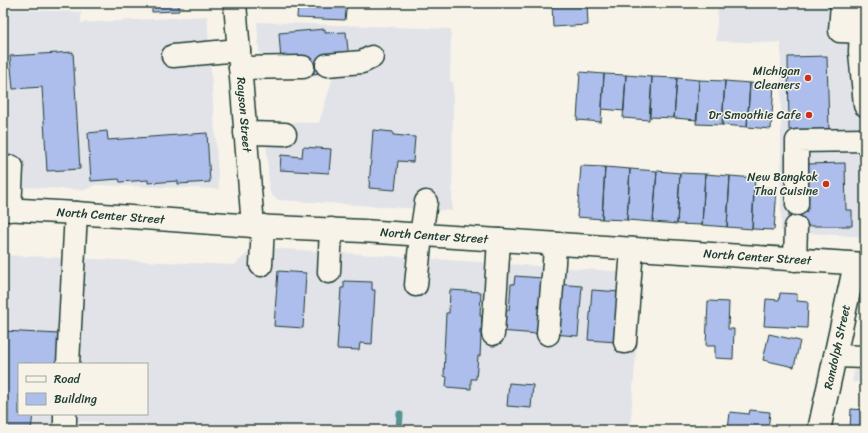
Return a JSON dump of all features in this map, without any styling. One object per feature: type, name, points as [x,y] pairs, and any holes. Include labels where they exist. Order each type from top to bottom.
[{"type":"main road","name":"Rayson Street","points":[[235,3],[245,134],[258,226],[261,264]]},
{"type":"main road","points":[[842,3],[840,31],[862,27]]},
{"type":"main road","points":[[862,3],[860,52],[865,105]]},
{"type":"main road","points":[[173,56],[240,59],[303,67]]},
{"type":"main road","points":[[328,65],[362,62],[372,57]]},
{"type":"main road","points":[[245,134],[286,134]]},
{"type":"main road","points":[[797,204],[797,141],[865,140]]},
{"type":"main road","points":[[6,210],[12,167]]},
{"type":"main road","points":[[416,285],[420,235],[426,202]]},
{"type":"main road","name":"North Center Street","points":[[6,210],[76,213],[860,264]]},
{"type":"main road","points":[[68,363],[76,213]]},
{"type":"main road","points":[[795,260],[796,226]]},
{"type":"main road","points":[[329,272],[331,230]]},
{"type":"main road","points":[[493,334],[499,240]]},
{"type":"main road","points":[[548,334],[554,263],[554,244]]},
{"type":"main road","points":[[625,342],[632,249]]},
{"type":"main road","name":"Randolph Street","points":[[818,430],[835,356],[860,264]]},
{"type":"main road","points":[[835,356],[865,357]]},
{"type":"main road","points":[[65,415],[65,430]]},
{"type":"shaded area","points":[[718,3],[865,3],[865,237],[781,231],[781,43],[716,41]]},
{"type":"shaded area","points":[[3,9],[81,12],[81,23],[207,16],[219,189],[95,185],[85,190],[3,186]]},
{"type":"shaded area","points":[[257,22],[451,29],[450,81],[453,82],[452,211],[279,200],[274,197],[270,193],[269,186],[265,122],[319,123],[333,77],[261,77]]},
{"type":"shaded area","points":[[255,247],[642,273],[630,430],[215,430],[77,421],[76,430],[3,430],[3,255],[234,265]]},
{"type":"shaded area","points":[[865,323],[865,382],[852,382]]},
{"type":"building","points":[[152,3],[179,3],[179,11],[152,12]]},
{"type":"building","points":[[298,3],[347,3],[345,20],[297,18]]},
{"type":"building","points":[[552,3],[587,3],[588,25],[553,27]]},
{"type":"building","points":[[325,29],[325,33],[346,32],[349,59],[328,72],[304,75],[281,61],[279,33]]},
{"type":"building","points":[[73,52],[80,169],[47,171],[42,87],[13,89],[10,56]]},
{"type":"building","points":[[827,56],[829,129],[789,130],[788,57]]},
{"type":"building","points":[[580,72],[604,74],[601,122],[577,120]]},
{"type":"building","points":[[604,74],[626,75],[624,111],[602,109]]},
{"type":"building","points":[[626,75],[652,77],[649,120],[623,118]]},
{"type":"building","points":[[652,77],[677,78],[674,118],[650,117]]},
{"type":"building","points":[[677,78],[699,80],[697,120],[674,118]]},
{"type":"building","points":[[699,80],[725,81],[722,125],[696,124]]},
{"type":"building","points":[[725,81],[750,83],[747,127],[722,125]]},
{"type":"building","points":[[750,83],[774,85],[771,129],[747,127]]},
{"type":"building","points":[[373,130],[393,132],[393,135],[415,137],[413,162],[398,161],[395,190],[369,188]]},
{"type":"building","points":[[107,131],[108,140],[207,133],[210,182],[178,184],[178,181],[148,183],[148,180],[120,182],[119,179],[91,181],[88,133]]},
{"type":"building","points":[[303,147],[331,149],[329,173],[280,170],[281,155],[302,157]]},
{"type":"building","name":"New Bangkok Thai Cuisine","points":[[845,163],[846,210],[852,210],[852,226],[789,226],[789,204],[807,164]]},
{"type":"building","points":[[581,166],[605,167],[602,219],[577,217]]},
{"type":"building","points":[[605,167],[630,169],[627,220],[602,219]]},
{"type":"building","points":[[630,169],[657,171],[653,222],[627,220]]},
{"type":"building","points":[[657,171],[680,173],[677,224],[653,222]]},
{"type":"building","points":[[680,173],[705,174],[702,225],[677,224]]},
{"type":"building","points":[[705,174],[730,176],[727,227],[702,225]]},
{"type":"building","points":[[730,176],[755,178],[752,229],[727,227]]},
{"type":"building","points":[[754,187],[777,189],[774,230],[752,229]]},
{"type":"building","points":[[278,271],[306,273],[303,328],[274,326]]},
{"type":"building","points":[[515,276],[542,278],[538,334],[499,331],[501,309],[509,310],[511,284],[514,284]]},
{"type":"building","points":[[344,281],[372,282],[372,290],[375,290],[372,344],[360,343],[359,350],[337,349],[341,288],[344,288]]},
{"type":"building","points":[[556,284],[582,286],[578,336],[552,334]]},
{"type":"building","points":[[450,290],[481,292],[480,316],[482,316],[480,356],[478,356],[476,379],[471,379],[471,389],[446,387],[447,377],[444,376],[444,353],[446,313],[449,313]]},
{"type":"building","points":[[592,290],[620,292],[617,342],[588,340]]},
{"type":"building","points":[[780,293],[797,294],[797,301],[808,302],[807,328],[764,326],[766,299],[779,300]]},
{"type":"building","points":[[708,301],[729,302],[728,329],[734,329],[733,359],[715,358],[715,346],[706,346]]},
{"type":"building","points":[[3,331],[59,334],[58,363],[18,363],[18,415],[33,415],[31,430],[3,430]]},
{"type":"building","points":[[769,334],[800,341],[794,367],[763,360]]},
{"type":"building","points":[[509,383],[533,385],[531,408],[507,406]]},
{"type":"building","points":[[851,409],[865,410],[865,430],[850,430]]},
{"type":"building","points":[[750,410],[770,412],[768,430],[728,430],[730,412],[749,414]]},
{"type":"waterway","points":[[399,430],[400,414]]},
{"type":"place","name":"Michigan Cleaners","points":[[808,78]]},
{"type":"place","name":"Dr Smoothie Cafe","points":[[809,115]]},
{"type":"place","name":"New Bangkok Thai Cuisine","points":[[826,184]]}]
